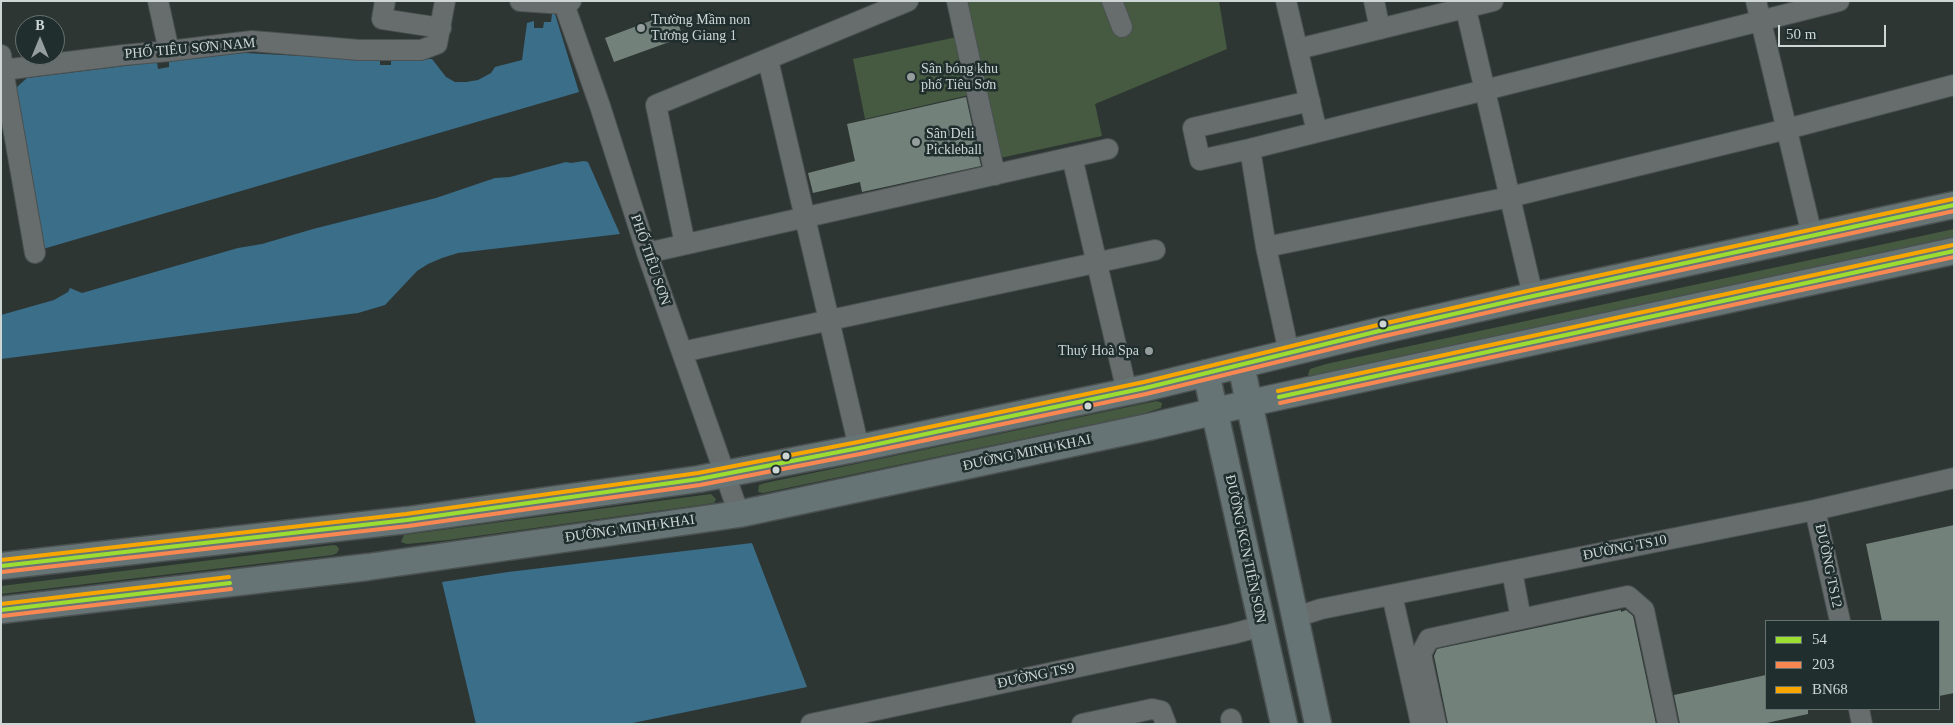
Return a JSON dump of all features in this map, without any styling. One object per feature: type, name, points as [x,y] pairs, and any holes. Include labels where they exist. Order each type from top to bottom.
[{"type":"main road","points":[[1,566],[364,526],[726,474],[1127,392],[1533,296],[1954,205]]},
{"type":"main road","name":"ĐƯỜNG MINH KHAI","points":[[1,610],[368,567],[739,514],[1954,251]]},
{"type":"main road","points":[[1242,365],[1318,724]]},
{"type":"main road","name":"ĐƯỜNG KCN TIÊN SƠN","points":[[1206,373],[1284,724]]},
{"type":"main road","points":[[364,526],[368,567]]},
{"type":"main road","points":[[1262,626],[1296,617]]},
{"type":"street","points":[[158,1],[169,51]]},
{"type":"street","points":[[385,1],[382,19],[441,28]]},
{"type":"street","name":"PHỐ TIÊU SƠN NAM","points":[[2,62],[124,55],[252,41],[359,50],[421,50],[437,44],[445,1]]},
{"type":"street","points":[[520,1],[568,3]]},
{"type":"street","points":[[685,244],[656,105],[908,1]]},
{"type":"street","points":[[957,1],[995,175]]},
{"type":"street","points":[[1286,1],[1317,132]]},
{"type":"street","points":[[1374,1],[1380,29]]},
{"type":"street","points":[[1298,49],[1380,29],[1464,5],[1493,1]]},
{"type":"street","points":[[1756,1],[1812,235]]},
{"type":"street","points":[[1310,101],[1193,128],[1200,160],[1839,1]]},
{"type":"street","points":[[1113,2],[1122,27]]},
{"type":"street","name":"PHỐ TIÊU SƠN","points":[[568,3],[647,253],[739,514]]},
{"type":"street","points":[[1464,5],[1533,296]]},
{"type":"street","points":[[768,60],[858,448]]},
{"type":"street","points":[[2,62],[35,253]]},
{"type":"street","points":[[1266,247],[1510,197],[1787,129],[1954,85]]},
{"type":"street","points":[[647,253],[1108,149]]},
{"type":"street","points":[[1250,149],[1266,247],[1289,353]]},
{"type":"street","points":[[1072,157],[1127,392]]},
{"type":"street","points":[[682,352],[1155,250]]},
{"type":"street","name":"ĐƯỜNG TS10","points":[[1296,617],[1392,595],[1815,510],[1954,478]]},
{"type":"street","name":"ĐƯỜNG TS12","points":[[1815,510],[1840,620]]},
{"type":"street","points":[[1512,571],[1520,619]]},
{"type":"street","points":[[1392,595],[1421,724]]},
{"type":"street","points":[[1436,724],[1421,654],[1429,639],[1628,596],[1644,610],[1668,724]]},
{"type":"street","name":"ĐƯỜNG TS9","points":[[811,724],[852,719],[1262,626]]},
{"type":"street","points":[[1082,724],[1152,709],[1161,711],[1166,724]]},
{"type":"street","points":[[1859,710],[1862,724]]},
{"type":"green space","points":[[964,1],[1219,1],[1227,49],[1095,104],[1102,136],[1000,158]]},
{"type":"green space","name":"Sân bóng khu phố Tiêu Sơn","points":[[957,37],[969,95],[865,119],[853,59]]},
{"type":"green space","points":[[1954,229],[1954,240],[1311,378],[1308,375],[1310,369],[1326,364]]},
{"type":"green space","points":[[1157,401],[1162,403],[1161,408],[1142,414],[763,493],[758,492],[759,485],[765,483]]},
{"type":"green space","points":[[711,494],[716,499],[714,503],[448,540],[407,544],[401,542],[404,535]]},
{"type":"green space","points":[[334,545],[339,549],[333,555],[1,594],[1,586]]},
{"type":"water","points":[[552,14],[555,14],[579,92],[43,249],[17,94],[17,87],[27,78],[157,62],[158,69],[169,67],[169,61],[244,53],[380,60],[380,65],[391,65],[391,60],[432,59],[446,77],[455,82],[466,82],[478,80],[491,73],[495,67],[522,60],[527,23],[534,21],[534,28],[543,28],[544,22],[551,22]]},
{"type":"water","points":[[566,162],[588,162],[620,234],[458,253],[428,264],[417,271],[385,305],[358,313],[1,359],[1,315],[54,300],[68,292],[70,288],[82,293],[238,248],[262,244],[436,198],[495,178],[510,177]]},
{"type":"water","points":[[752,543],[807,687],[628,724],[476,724],[442,582],[508,572]]},
{"type":"building","points":[[674,12],[683,37],[614,62],[605,38]]},
{"type":"building","name":"Sân Deli Pickleball","points":[[966,97],[981,166],[862,192],[860,182],[813,193],[808,173],[855,161],[847,124]]},
{"type":"building","points":[[1954,525],[1954,693],[1940,696],[1940,620],[1882,620],[1866,544]]},
{"type":"building","points":[[1621,610],[1621,612],[1626,610],[1633,616],[1656,724],[1448,724],[1434,656],[1437,649]]},
{"type":"building","points":[[1765,675],[1765,710],[1808,710],[1808,714],[1762,724],[1680,724],[1674,695]]},
{"type":"transit line","name":"BN68","points":[[1,560],[406,514],[698,473],[858,442],[1144,382],[1532,290],[1953,199]]},
{"type":"transit line","name":"54","points":[[1,566],[407,520],[699,479],[859,448],[1145,388],[1533,296],[1954,205]]},
{"type":"transit line","name":"203","points":[[2,572],[408,526],[700,485],[860,454],[1146,394],[1534,302],[1954,211]]},
{"type":"transit line","name":"BN68","points":[[1278,391],[1953,245]]},
{"type":"transit line","name":"54","points":[[1279,397],[1954,251]]},
{"type":"transit line","name":"203","points":[[1280,403],[1954,257]]},
{"type":"transit line","name":"BN68","points":[[1,604],[229,577]]},
{"type":"transit line","name":"54","points":[[1,610],[230,583]]},
{"type":"transit line","name":"203","points":[[2,616],[231,589]]},
{"type":"place","name":"Trường Mầm non Tương Giang 1","points":[[641,28]]},
{"type":"place","name":"Sân bóng khu phố Tiêu Sơn","points":[[911,77]]},
{"type":"place","name":"Sân Deli Pickleball","points":[[916,142]]},
{"type":"place","name":"Thuý Hoà Spa","points":[[1149,351]]}]
